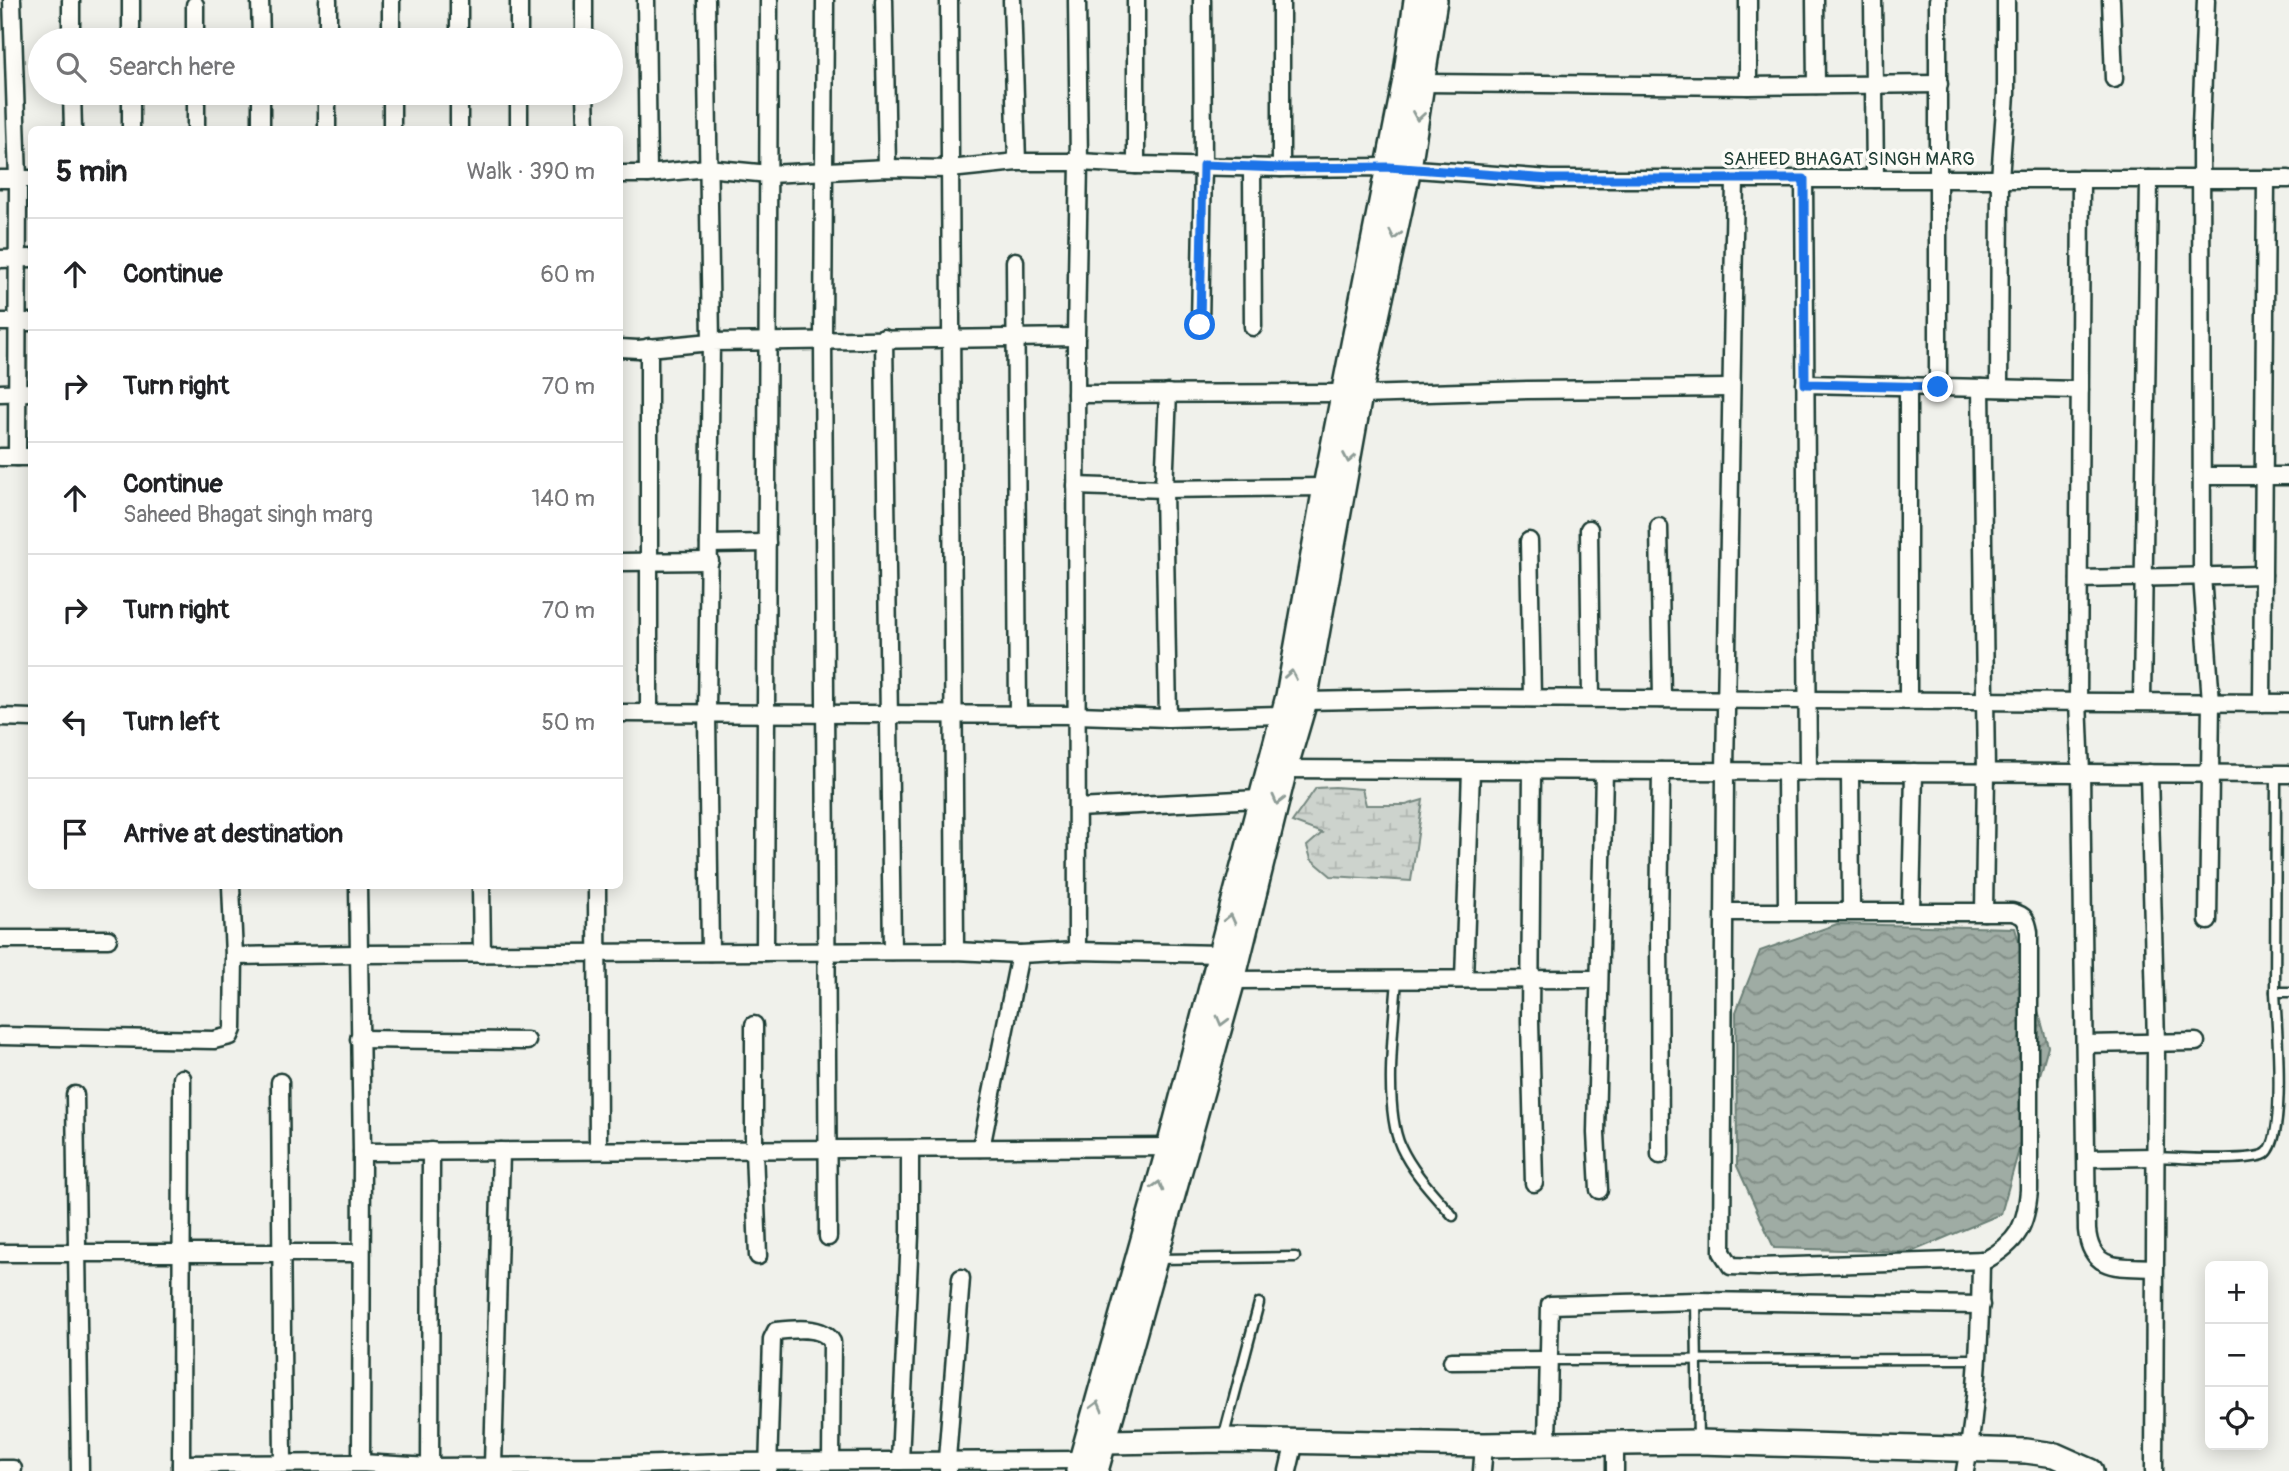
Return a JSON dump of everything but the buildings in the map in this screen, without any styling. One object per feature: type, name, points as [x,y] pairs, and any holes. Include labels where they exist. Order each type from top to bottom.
[{"type":"main road","points":[[1399,168],[1405,80],[1416,0]]},
{"type":"main road","points":[[1085,1467],[1106,1443],[1156,1259],[1221,954],[1259,799],[1276,769],[1305,701],[1352,394],[1399,168],[1423,83],[1435,0]]},
{"type":"main road","points":[[1085,1467],[1178,1147],[1233,980],[1276,769],[1282,715],[1325,487],[1352,394]]},
{"type":"main road","points":[[1106,1443],[1223,1440],[1484,1445],[1615,1441],[1698,1442],[1967,1461],[2026,1451],[2054,1455],[2091,1471]]},
{"type":"street","points":[[0,457],[24,457],[25,179],[7,93],[6,26],[12,0]]},
{"type":"street","points":[[71,0],[71,28]]},
{"type":"street","points":[[131,0],[131,28]]},
{"type":"street","points":[[260,0],[261,28]]},
{"type":"street","points":[[328,0],[328,28]]},
{"type":"street","points":[[391,0],[391,28]]},
{"type":"street","points":[[459,0],[459,28]]},
{"type":"street","points":[[519,0],[519,28]]},
{"type":"street","points":[[583,0],[584,28]]},
{"type":"street","points":[[646,0],[649,174]]},
{"type":"street","points":[[706,0],[711,342],[707,714],[710,952]]},
{"type":"street","points":[[765,952],[769,0]]},
{"type":"street","points":[[825,0],[823,339],[828,1237]]},
{"type":"street","points":[[884,0],[887,168]]},
{"type":"street","points":[[949,0],[955,951]]},
{"type":"street","points":[[1012,0],[1017,162]]},
{"type":"street","points":[[1077,0],[1077,951]]},
{"type":"street","points":[[1136,0],[1136,165]]},
{"type":"street","points":[[1200,325],[1202,0]]},
{"type":"street","points":[[1281,0],[1281,168]]},
{"type":"street","points":[[1748,0],[1748,86]]},
{"type":"street","points":[[1815,0],[1816,85]]},
{"type":"street","points":[[1873,0],[1875,179]]},
{"type":"street","points":[[1938,0],[1938,387]]},
{"type":"street","points":[[1999,388],[2000,179],[2006,94],[2006,0]]},
{"type":"street","points":[[2111,0],[2114,79]]},
{"type":"street","points":[[2206,0],[2201,127],[2202,576],[2211,702],[2208,921]]},
{"type":"street","points":[[195,5],[195,28]]},
{"type":"street","points":[[1423,83],[1748,86],[1939,84]]},
{"type":"street","points":[[72,105],[73,126]]},
{"type":"street","points":[[131,105],[131,126]]},
{"type":"street","points":[[195,105],[196,126]]},
{"type":"street","points":[[261,105],[261,126]]},
{"type":"street","points":[[327,105],[327,126]]},
{"type":"street","points":[[392,105],[392,126]]},
{"type":"street","points":[[459,105],[459,126]]},
{"type":"street","points":[[519,105],[519,126]]},
{"type":"street","points":[[585,105],[586,126]]},
{"type":"street","name":"SAHEED BHAGAT SINGH MARG","points":[[623,174],[707,169],[769,174],[887,168],[950,169],[1017,162],[1079,162],[1281,168],[1399,168],[1550,179],[2289,179]]},
{"type":"street","points":[[1252,167],[1253,327]]},
{"type":"street","points":[[0,179],[25,179]]},
{"type":"street","points":[[1725,912],[1984,912],[2021,914],[2027,920],[2029,1190],[2027,1214],[2020,1231],[2005,1250],[1986,1260],[1758,1267],[1731,1266],[1722,1252],[1726,771],[1735,179]]},
{"type":"street","points":[[1804,179],[1808,772]]},
{"type":"street","points":[[2081,179],[2078,701],[2089,1247],[2108,1265],[2155,1268]]},
{"type":"street","points":[[2142,702],[2149,179]]},
{"type":"street","points":[[2262,703],[2266,179]]},
{"type":"street","points":[[0,258],[24,259]]},
{"type":"street","points":[[1015,261],[1018,715]]},
{"type":"street","points":[[0,322],[24,322]]},
{"type":"street","points":[[623,348],[768,340],[1076,337]]},
{"type":"street","points":[[884,338],[892,951]]},
{"type":"street","points":[[649,347],[649,713]]},
{"type":"street","points":[[1805,384],[2080,390]]},
{"type":"street","points":[[1908,386],[1908,700]]},
{"type":"street","points":[[1076,394],[1352,394],[1731,388]]},
{"type":"street","points":[[1981,388],[1986,772],[1984,912]]},
{"type":"street","points":[[0,393],[25,393]]},
{"type":"street","points":[[1168,393],[1164,489],[1168,718]]},
{"type":"street","points":[[2203,476],[2289,476]]},
{"type":"street","points":[[1076,486],[1164,489],[1325,487]]},
{"type":"street","points":[[1659,527],[1662,699]]},
{"type":"street","points":[[1589,529],[1591,698]]},
{"type":"street","points":[[1528,541],[1532,698]]},
{"type":"street","points":[[623,562],[767,543]]},
{"type":"street","points":[[2079,579],[2263,575]]},
{"type":"street","points":[[1305,701],[1591,698],[2289,703]]},
{"type":"street","points":[[623,713],[1077,715],[1168,718],[1282,715]]},
{"type":"street","points":[[0,717],[28,718]]},
{"type":"street","points":[[1276,769],[2282,774]]},
{"type":"street","points":[[1464,979],[1471,770]]},
{"type":"street","points":[[1532,770],[1530,979],[1534,1183]]},
{"type":"street","points":[[1599,1190],[1596,1133],[1604,771]]},
{"type":"street","points":[[1660,1155],[1661,771]]},
{"type":"street","points":[[1786,771],[1787,911]]},
{"type":"street","points":[[1850,772],[1851,911]]},
{"type":"street","points":[[1911,911],[1914,772]]},
{"type":"street","points":[[2149,773],[2156,1043],[2154,1471]]},
{"type":"street","points":[[1077,807],[1259,799]]},
{"type":"street","points":[[0,1036],[214,1040],[230,1037],[233,1029],[232,889]]},
{"type":"street","points":[[358,889],[362,1152],[361,1463]]},
{"type":"street","points":[[481,889],[482,954]]},
{"type":"street","points":[[597,889],[598,1150]]},
{"type":"street","points":[[0,939],[108,939]]},
{"type":"street","points":[[234,956],[892,951],[1221,954]]},
{"type":"street","points":[[981,1148],[1020,954]]},
{"type":"street","points":[[1233,980],[1599,979]]},
{"type":"street","points":[[754,1025],[754,1150],[758,1256]]},
{"type":"street","points":[[359,1039],[527,1041]]},
{"type":"street","points":[[2085,1044],[2196,1042]]},
{"type":"street","points":[[182,1078],[181,1468],[361,1463],[430,1469],[493,1466],[598,1469],[767,1466],[831,1461],[858,1466],[900,1461],[948,1466],[1085,1467]]},
{"type":"street","points":[[280,1082],[283,1464]]},
{"type":"street","points":[[75,1095],[80,1471]]},
{"type":"street","points":[[362,1152],[1178,1147]]},
{"type":"street","points":[[900,1461],[910,1235],[910,1149]]},
{"type":"street","points":[[493,1466],[501,1151]]},
{"type":"street","points":[[430,1152],[430,1469]]},
{"type":"street","points":[[2088,1158],[2155,1157]]},
{"type":"street","points":[[0,1254],[361,1253]]},
{"type":"street","points":[[1967,1461],[1977,1359],[1981,1260]]},
{"type":"street","points":[[948,1466],[961,1278]]},
{"type":"street","points":[[1547,1443],[1550,1305],[1696,1301],[1980,1305]]},
{"type":"street","points":[[767,1466],[772,1339],[776,1331],[793,1329],[826,1334],[832,1342],[831,1461]]},
{"type":"street","points":[[1452,1361],[1548,1360]]},
{"type":"street","points":[[1288,1471],[1295,1441]]},
{"type":"street","points":[[1615,1441],[1615,1471]]},
{"type":"street","points":[[1482,1471],[1484,1445]]},
{"type":"lane","points":[[2155,1157],[2264,1155],[2270,1151],[2275,1140],[2279,1109],[2275,992],[2282,774]]},
{"type":"lane","points":[[1397,979],[1391,1070],[1394,1119],[1400,1145],[1417,1175],[1452,1216]]},
{"type":"lane","points":[[2275,992],[2289,992]]},
{"type":"lane","points":[[1156,1259],[1295,1257]]},
{"type":"lane","points":[[1696,1301],[1698,1442]]},
{"type":"lane","points":[[1223,1440],[1259,1303]]},
{"type":"lane","points":[[1548,1360],[1977,1359]]},
{"type":"green space","points":[[1316,788],[1362,789],[1366,805],[1406,805],[1423,800],[1411,881],[1331,876],[1311,859],[1307,846],[1322,833],[1292,822]]},
{"type":"water","points":[[1837,924],[2015,928],[2048,1046],[2001,1214],[1911,1252],[1774,1248],[1737,1166],[1736,1012],[1760,951]]},
{"type":"route","points":[[1200,325],[1203,165],[1281,168],[1389,167],[1550,179],[1804,179],[1805,384],[1938,387]]}]
